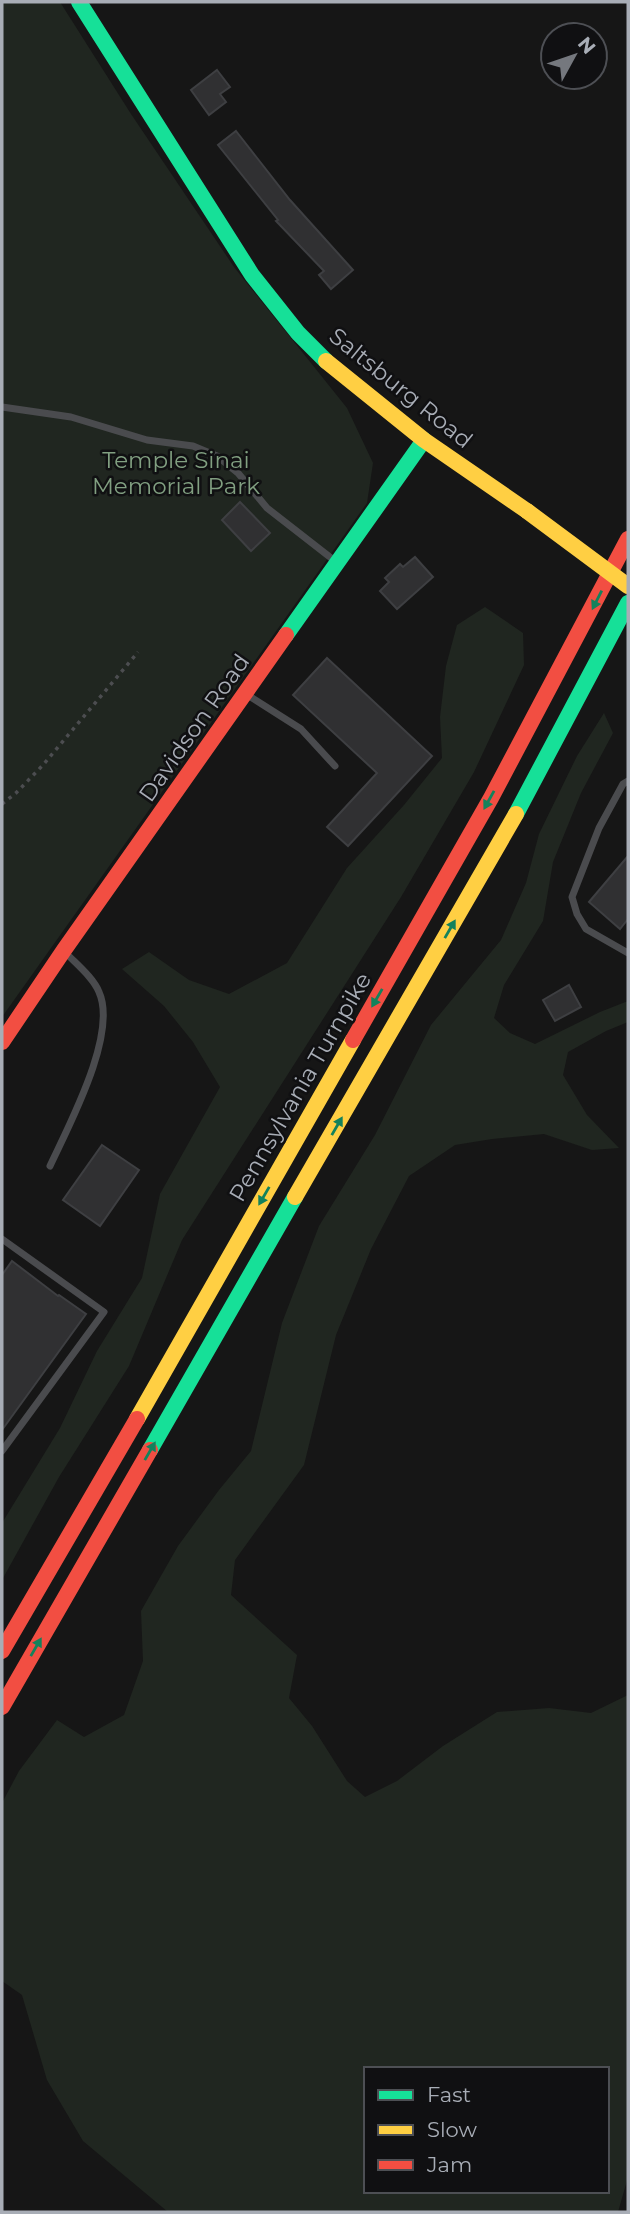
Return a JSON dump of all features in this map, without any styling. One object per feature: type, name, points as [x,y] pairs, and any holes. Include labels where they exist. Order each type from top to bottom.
[{"type":"main road","name":"Saltsburg Road","points":[[79,2],[252,275],[298,333],[334,369],[424,440],[527,511],[628,586]]},
{"type":"main road","name":"Davidson Road","points":[[2,1042],[424,440]]},
{"type":"main road","name":"Pennsylvania Turnpike","points":[[2,1651],[491,798],[628,539]]},
{"type":"main road","points":[[2,1707],[507,830],[628,603]]},
{"type":"lane","points":[[2,407],[71,417],[147,440],[193,446],[216,456],[238,473],[267,508],[339,563]]},
{"type":"lane","points":[[246,694],[301,729],[335,766]]},
{"type":"lane","points":[[628,781],[623,785],[599,828],[572,897],[577,914],[586,929],[628,953]]},
{"type":"lane","points":[[50,1166],[92,1072],[105,1010],[98,989],[64,950]]},
{"type":"lane","points":[[2,1238],[104,1312],[2,1451]]},
{"type":"path","points":[[2,804],[43,765],[138,652]]},
{"type":"green space","name":"Temple Sinai Memorial Park","points":[[2,2],[60,2],[131,114],[234,267],[347,408],[373,463],[367,503],[2,1017]]},
{"type":"green space","points":[[485,607],[523,633],[524,665],[474,772],[401,897],[182,1240],[129,1366],[59,1477],[2,1580],[2,1523],[60,1428],[97,1351],[142,1278],[160,1194],[220,1087],[193,1042],[164,1006],[122,969],[149,952],[189,980],[229,994],[287,963],[347,868],[442,758],[440,717],[446,666],[457,625]]},
{"type":"green space","points":[[604,713],[613,733],[581,793],[553,862],[543,921],[504,985],[494,1018],[510,1033],[535,1044],[628,1001],[628,1022],[568,1052],[563,1075],[587,1115],[619,1148],[592,1150],[544,1134],[492,1139],[455,1145],[409,1176],[371,1249],[336,1335],[304,1465],[235,1560],[231,1595],[297,1655],[289,1698],[312,1726],[347,1781],[365,1797],[397,1781],[443,1746],[497,1712],[549,1708],[591,1713],[628,1695],[628,2177],[618,2212],[168,2212],[83,2141],[47,2080],[22,1995],[2,1981],[2,1803],[19,1771],[57,1720],[84,1737],[124,1715],[143,1661],[141,1611],[178,1546],[251,1451],[282,1323],[319,1226],[375,1135],[431,1025],[501,940],[526,883],[539,834],[577,756]]},
{"type":"building","points":[[217,70],[230,87],[220,94],[226,102],[209,115],[191,90]]},
{"type":"building","points":[[236,131],[290,200],[353,270],[331,289],[319,275],[324,271],[276,221],[278,220],[218,145]]},
{"type":"building","points":[[240,502],[270,533],[251,551],[222,520]]},
{"type":"building","points":[[415,557],[433,577],[397,609],[380,591],[389,582],[385,578],[400,564],[403,567]]},
{"type":"building","points":[[327,658],[432,756],[348,846],[327,827],[377,773],[293,695]]},
{"type":"building","points":[[628,856],[628,919],[620,929],[589,902]]},
{"type":"building","points":[[569,985],[581,1007],[555,1021],[543,1000]]},
{"type":"building","points":[[102,1145],[139,1170],[100,1226],[63,1200]]},
{"type":"building","points":[[12,1261],[86,1314],[2,1430],[2,1275]]},
{"type":"traffic: fast","points":[[79,2],[252,275],[298,333],[326,361]]},
{"type":"traffic: fast","points":[[286,635],[424,440]]},
{"type":"traffic: fast","points":[[516,814],[628,603]]},
{"type":"traffic: fast","points":[[150,1450],[295,1197]]},
{"type":"traffic: slow","points":[[326,361],[424,440],[527,511]]},
{"type":"traffic: slow","points":[[527,511],[628,586]]},
{"type":"traffic: slow","points":[[295,1197],[516,814]]},
{"type":"traffic: slow","points":[[137,1419],[353,1040]]},
{"type":"traffic: jam","points":[[353,1040],[491,798],[628,539]]},
{"type":"traffic: jam","points":[[2,1042],[286,635]]},
{"type":"traffic: jam","points":[[2,1651],[137,1419]]},
{"type":"traffic: jam","points":[[2,1707],[150,1450]]}]
